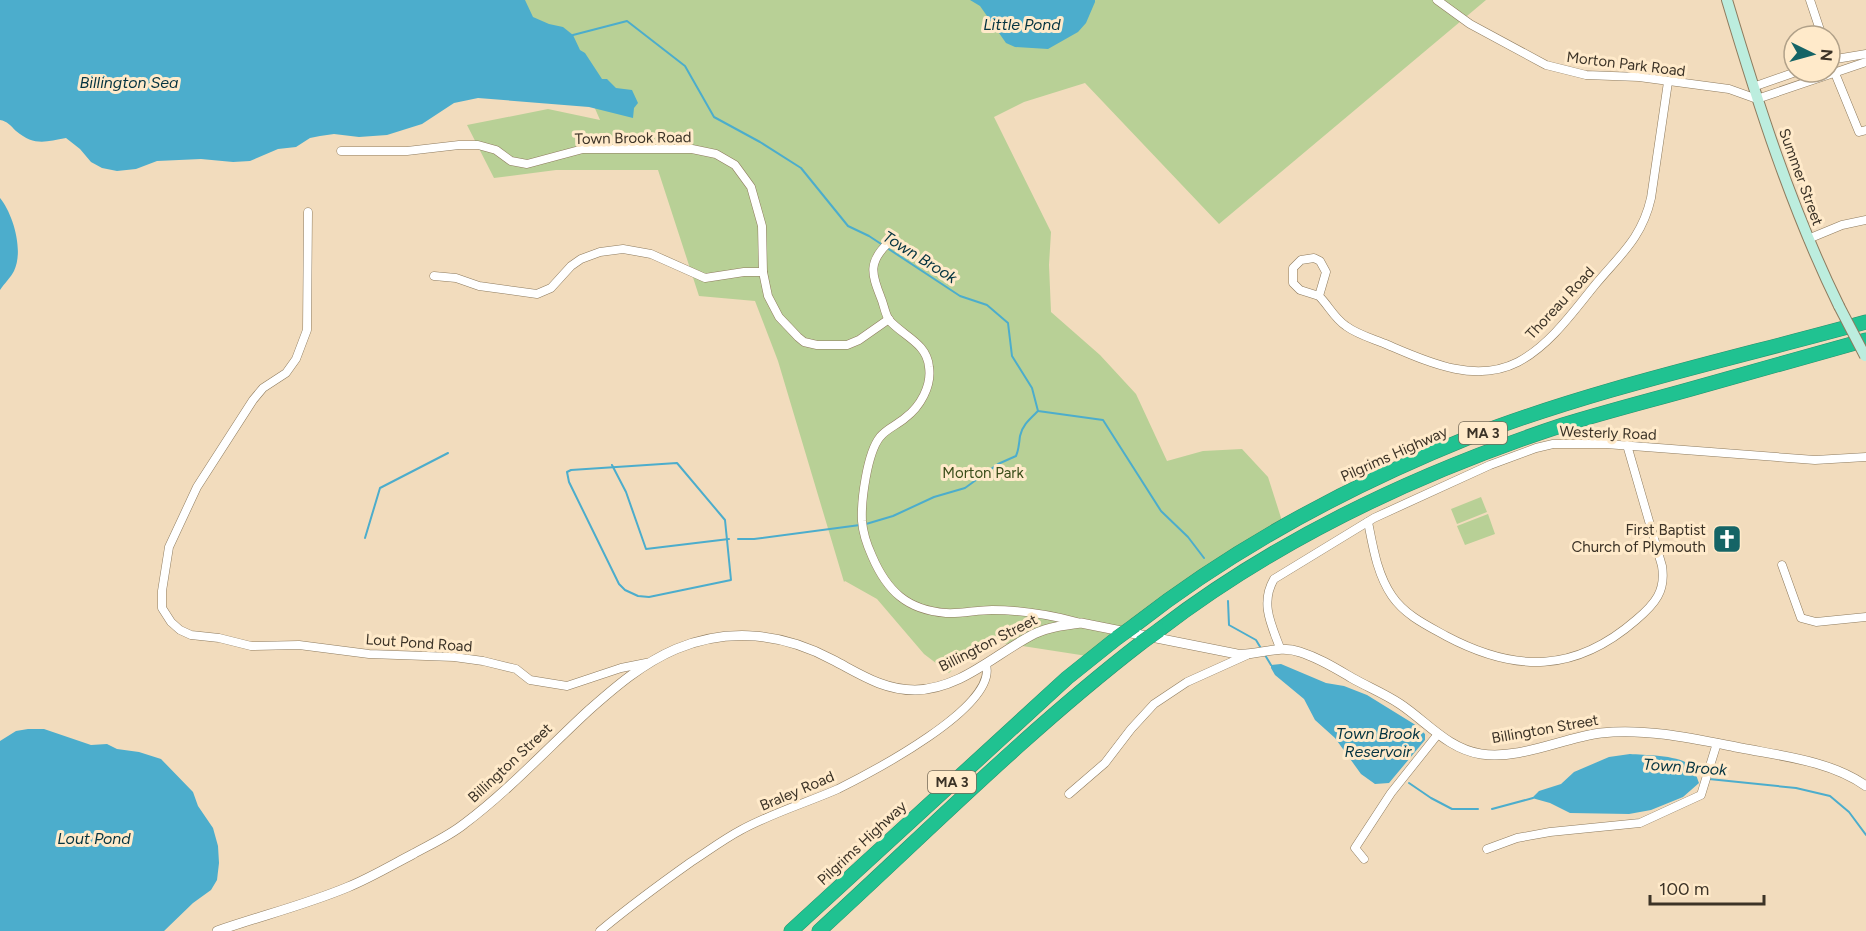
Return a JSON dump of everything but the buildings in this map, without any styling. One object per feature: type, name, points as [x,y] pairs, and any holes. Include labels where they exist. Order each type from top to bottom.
[{"type":"highway","name":"Pilgrims Highway","points":[[791,931],[1066,678],[1165,601],[1317,507],[1471,437],[1545,411],[1866,322]]},
{"type":"highway","name":"MA 3","points":[[819,931],[1094,679],[1159,630],[1246,571],[1288,546],[1435,472],[1564,425],[1866,340]]},
{"type":"main road","name":"Summer Street","points":[[1727,0],[1784,178],[1808,239],[1839,306],[1866,356]]},
{"type":"street","name":"Morton Park Road","points":[[1437,0],[1470,24],[1546,65],[1586,75],[1639,77],[1729,89],[1757,99]]},
{"type":"street","points":[[1810,0],[1818,24]]},
{"type":"street","points":[[1842,59],[1866,54]]},
{"type":"street","points":[[1842,71],[1866,62]]},
{"type":"street","points":[[1753,87],[1782,77]]},
{"type":"street","name":"Thoreau Road","points":[[1319,296],[1325,278],[1324,267],[1314,258],[1301,260],[1293,268],[1293,283],[1300,290],[1319,296],[1334,316],[1346,326],[1447,368],[1474,371],[1494,370],[1528,356],[1567,320],[1638,235],[1648,213],[1651,198],[1668,82]]},
{"type":"street","points":[[1757,99],[1803,84]]},
{"type":"street","points":[[1838,84],[1859,132],[1866,129]]},
{"type":"street","name":"Town Brook Road","points":[[341,151],[422,150],[478,145],[496,150],[511,161],[527,164],[583,149],[709,151],[731,161],[740,169],[751,187],[762,226],[763,273],[768,296],[775,310],[798,337],[807,343],[826,346],[851,343],[889,319]]},
{"type":"street","name":"Lout Pond Road","points":[[308,212],[307,330],[296,358],[286,373],[263,388],[253,400],[197,487],[169,548],[162,591],[162,608],[171,622],[180,630],[191,635],[219,638],[251,646],[299,645],[369,654],[454,657],[483,661],[516,669],[530,680],[567,687],[621,668],[650,662]]},
{"type":"street","points":[[1808,239],[1842,225],[1866,220]]},
{"type":"street","points":[[889,242],[873,263],[873,279],[889,319],[922,349],[929,364],[929,380],[922,398],[911,413],[880,437],[875,445],[866,484],[863,529],[869,550],[884,580],[896,594],[909,603],[932,611],[947,613],[1015,611],[1056,616],[1081,623]]},
{"type":"street","points":[[434,276],[452,277],[479,286],[537,294],[551,288],[571,266],[581,259],[600,252],[623,249],[651,254],[705,278],[744,272],[763,273]]},
{"type":"street","name":"Westerly Road","points":[[1277,649],[1266,601],[1268,590],[1275,579],[1368,522],[1490,465],[1536,448],[1553,444],[1627,445],[1815,460],[1866,457]]},
{"type":"street","points":[[1368,522],[1377,565],[1386,587],[1397,603],[1413,618],[1456,641],[1498,658],[1531,663],[1571,658],[1604,644],[1628,628],[1655,603],[1662,587],[1662,566],[1627,445]]},
{"type":"street","points":[[1782,565],[1801,618],[1816,622],[1866,617]]},
{"type":"street","name":"Billington Street","points":[[217,931],[350,886],[455,830],[489,803],[602,699],[650,662],[676,649],[701,641],[735,635],[755,635],[796,644],[871,681],[903,689],[933,687],[960,677],[986,665],[1034,634],[1060,626],[1081,623],[1210,650],[1252,654],[1277,649],[1296,651],[1319,659],[1400,704],[1455,746],[1484,754],[1520,751],[1575,738],[1609,733],[1655,734],[1785,756],[1853,777],[1866,786]]},
{"type":"street","points":[[1069,794],[1105,762],[1154,704],[1187,682],[1252,654]]},
{"type":"street","name":"Braley Road","points":[[600,931],[668,878],[741,830],[839,788],[944,727],[977,694],[986,675],[986,665]]},
{"type":"street","points":[[1364,859],[1355,848],[1391,793],[1438,734]]},
{"type":"street","points":[[1486,849],[1517,838],[1550,832],[1640,822],[1684,804],[1701,795],[1717,743]]},
{"type":"green space","name":"Morton Park","points":[[514,0],[1486,0],[1219,224],[1085,83],[1024,102],[994,117],[1051,232],[1049,265],[1051,312],[1100,355],[1136,394],[1167,461],[1203,451],[1242,449],[1268,477],[1283,524],[1100,658],[983,640],[949,673],[924,654],[877,599],[844,582],[778,361],[755,301],[699,296],[658,170],[556,170],[494,178],[467,125],[548,109],[600,120],[584,83]]},
{"type":"green space","points":[[1481,497],[1487,512],[1457,524],[1451,509]]},
{"type":"green space","points":[[1488,514],[1495,534],[1465,545],[1457,526]]},
{"type":"water","name":"Billington Sea","points":[[0,0],[525,0],[533,17],[563,27],[573,35],[580,50],[585,53],[602,79],[607,79],[616,88],[632,90],[638,103],[634,108],[633,118],[589,107],[478,98],[454,103],[422,124],[387,135],[359,137],[334,134],[310,138],[296,147],[278,149],[250,161],[201,159],[157,161],[136,169],[117,171],[102,168],[91,162],[66,138],[34,141],[22,136],[0,120]]},
{"type":"water","name":"Little Pond","points":[[970,0],[1095,0],[1095,2],[1086,23],[1078,32],[1048,49],[1015,47],[1006,43],[980,6]]},
{"type":"water","points":[[0,198],[13,223],[18,253],[14,271],[0,290]]},
{"type":"water","name":"Town Brook Reservoir","points":[[1281,664],[1326,683],[1344,686],[1367,695],[1414,724],[1425,734],[1425,740],[1389,783],[1375,784],[1361,774],[1335,738],[1315,720],[1304,699],[1275,675],[1271,665]]},
{"type":"water","name":"Lout Pond","points":[[44,729],[91,745],[107,744],[117,749],[139,752],[161,759],[193,792],[198,806],[213,828],[218,846],[219,863],[217,880],[211,890],[193,903],[164,931],[0,931],[0,741],[16,731]]},
{"type":"water","points":[[1630,754],[1662,756],[1686,762],[1694,770],[1699,783],[1683,797],[1651,810],[1629,814],[1570,813],[1550,803],[1532,798],[1539,791],[1561,784],[1574,772],[1609,757]]},
{"type":"waterway","name":"Town Brook","points":[[573,35],[627,21],[685,66],[714,117],[801,168],[848,226],[869,236],[960,296],[987,305],[1008,323],[1012,356],[1032,388],[1038,411],[1103,420],[1161,511],[1188,537],[1204,558]]},
{"type":"waterway","points":[[866,524],[893,516],[934,497],[965,488],[998,464],[1016,456],[1023,428],[1038,411]]},
{"type":"waterway","points":[[365,538],[380,488],[448,453]]},
{"type":"waterway","points":[[677,463],[725,520],[731,580],[649,597],[638,596],[625,590],[619,584],[569,482],[567,472],[677,463]]},
{"type":"waterway","points":[[612,465],[626,492],[646,549],[729,539]]},
{"type":"waterway","points":[[738,539],[754,539],[860,525]]},
{"type":"waterway","name":"Town Brook","points":[[1228,601],[1229,625],[1256,640],[1262,650]]},
{"type":"waterway","name":"Town Brook","points":[[1265,655],[1271,665]]},
{"type":"waterway","name":"Town Brook","points":[[1709,779],[1796,788],[1830,796],[1849,812],[1866,835]]},
{"type":"waterway","name":"Town Brook","points":[[1409,783],[1452,809],[1478,809]]},
{"type":"waterway","name":"Town Brook","points":[[1492,809],[1533,798]]},
{"type":"place","name":"First Baptist Church of Plymouth","points":[[1727,539]]}]
